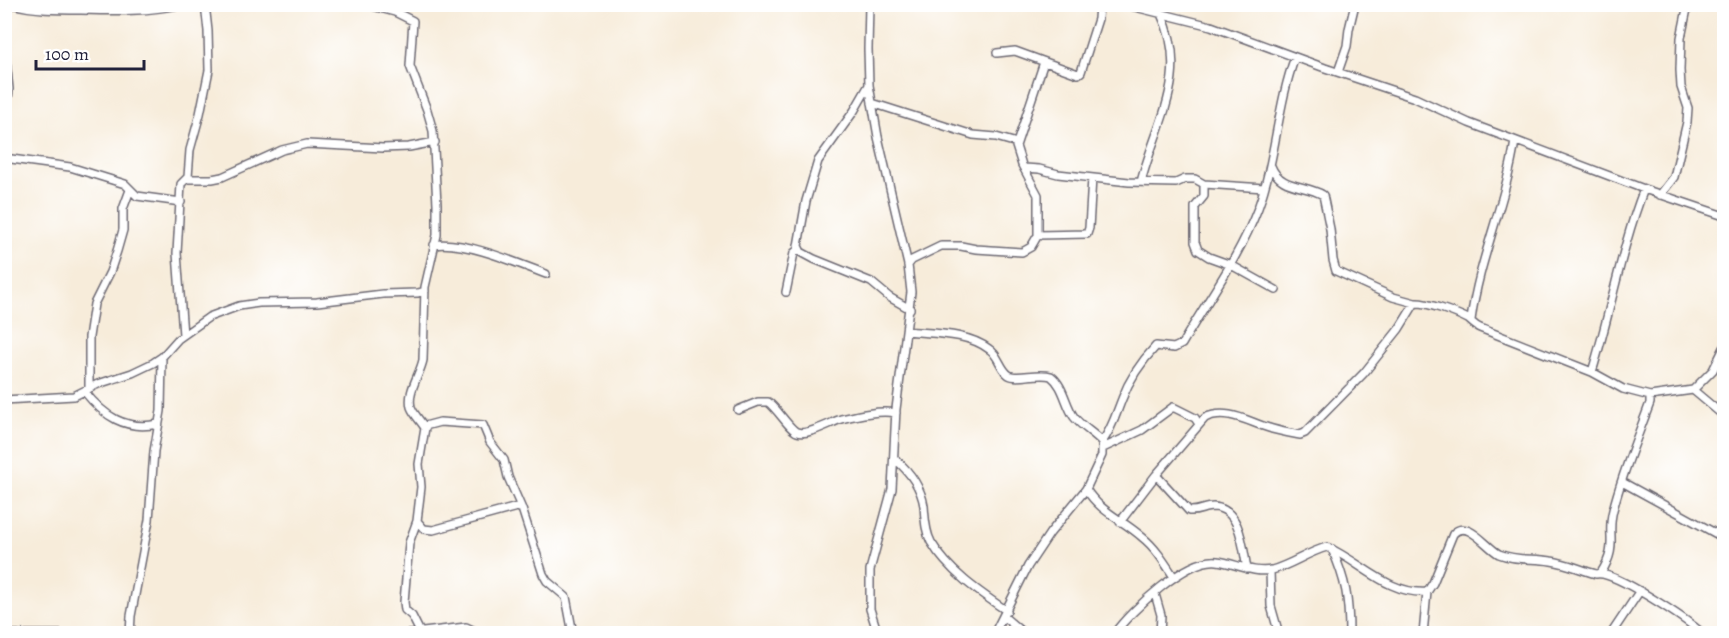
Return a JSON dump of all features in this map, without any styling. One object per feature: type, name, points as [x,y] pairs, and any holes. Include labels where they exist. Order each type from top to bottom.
[{"type":"street","points":[[12,4],[52,11],[121,12],[183,4]]},
{"type":"street","points":[[187,179],[190,150],[200,114],[208,70],[205,4]]},
{"type":"street","points":[[365,4],[395,12],[413,21],[410,66],[427,110],[435,142],[437,235],[425,291],[423,360],[415,377],[411,402],[412,408],[425,426],[419,464],[421,487],[417,521],[409,543],[404,602],[405,610],[411,615],[420,632]]},
{"type":"street","points":[[869,4],[869,85],[908,265],[911,292],[896,413],[895,459],[890,496],[870,570],[870,609],[878,633]]},
{"type":"street","points":[[997,53],[1015,51],[1068,72],[1080,73],[1098,20],[1099,4]]},
{"type":"street","points":[[1123,4],[1202,23],[1414,98],[1515,141],[1660,195],[1725,216]]},
{"type":"street","points":[[1338,72],[1347,46],[1348,29],[1355,4]]},
{"type":"street","points":[[1660,195],[1674,177],[1687,122],[1687,103],[1681,87],[1680,70],[1681,38],[1688,4]]},
{"type":"street","points":[[1141,182],[1165,110],[1174,66],[1168,28],[1161,14]]},
{"type":"street","points":[[4,41],[9,89],[4,138]]},
{"type":"street","points":[[994,633],[1028,566],[1050,533],[1086,489],[1102,455],[1103,445],[1113,426],[1125,391],[1144,360],[1155,346],[1174,348],[1182,344],[1246,237],[1271,166],[1281,105],[1295,57]]},
{"type":"street","points":[[908,265],[912,260],[941,246],[1022,252],[1031,247],[1038,235],[1038,195],[1018,154],[1017,143],[1044,62]]},
{"type":"street","points":[[786,292],[794,253],[799,249],[801,222],[818,161],[854,111],[869,85]]},
{"type":"street","points":[[872,103],[976,136],[996,136],[1017,143]]},
{"type":"street","points":[[1471,320],[1474,294],[1508,179],[1515,141]]},
{"type":"street","points":[[183,335],[177,252],[181,184],[187,179],[212,180],[282,150],[308,144],[383,148],[409,147],[435,142]]},
{"type":"street","points":[[4,158],[70,166],[125,184],[137,196],[181,202]]},
{"type":"street","points":[[1271,166],[1275,176],[1282,181],[1323,195],[1336,271],[1394,297],[1415,303],[1426,303],[1471,320],[1484,330],[1592,372],[1623,389],[1650,396],[1693,390],[1713,370],[1725,348]]},
{"type":"street","points":[[1025,168],[1092,178],[1176,183],[1185,179],[1195,179],[1203,184],[1264,188]]},
{"type":"street","points":[[1038,235],[1088,233],[1092,178]]},
{"type":"street","points":[[1203,184],[1203,196],[1196,207],[1195,242],[1198,250],[1203,255],[1231,265],[1276,290]]},
{"type":"street","points":[[1592,372],[1607,324],[1625,247],[1644,189]]},
{"type":"street","points":[[130,190],[123,209],[123,230],[115,258],[94,304],[89,337],[87,389],[102,410],[123,422],[140,427],[158,423]]},
{"type":"street","points":[[434,245],[449,244],[504,258],[546,274]]},
{"type":"street","points":[[799,249],[814,259],[871,282],[889,297],[910,309]]},
{"type":"street","points":[[4,400],[69,398],[132,373],[162,357],[183,335],[209,317],[248,304],[317,302],[373,294],[425,291]]},
{"type":"street","points":[[1120,522],[1199,423],[1212,415],[1226,414],[1269,429],[1303,435],[1364,373],[1415,303]]},
{"type":"street","points":[[906,331],[964,337],[975,341],[991,350],[998,357],[1007,374],[1011,376],[1038,374],[1051,376],[1064,393],[1067,405],[1075,418],[1103,445]]},
{"type":"street","points":[[130,633],[131,616],[149,520],[162,399],[162,357]]},
{"type":"street","points":[[1693,390],[1725,416]]},
{"type":"street","points":[[1601,573],[1608,562],[1612,546],[1612,516],[1650,403],[1650,396]]},
{"type":"street","points":[[738,410],[758,402],[768,402],[793,430],[800,433],[849,417],[896,413]]},
{"type":"street","points":[[1103,445],[1142,430],[1173,407],[1195,418],[1199,423]]},
{"type":"street","points":[[425,426],[440,422],[483,425],[490,442],[504,460],[543,574],[547,581],[566,597],[573,633]]},
{"type":"street","points":[[895,459],[915,481],[924,504],[926,526],[931,541],[969,584],[1024,633]]},
{"type":"street","points":[[1156,475],[1189,511],[1214,507],[1231,515],[1238,529],[1247,569]]},
{"type":"street","points":[[1622,482],[1725,538]]},
{"type":"street","points":[[1086,489],[1096,503],[1145,539],[1174,577]]},
{"type":"street","points":[[417,521],[424,529],[433,530],[517,507],[522,509]]},
{"type":"street","points":[[1423,633],[1427,592],[1453,534],[1460,528],[1474,533],[1491,550],[1506,556],[1553,561],[1596,574],[1601,573],[1626,583],[1703,633]]},
{"type":"street","points":[[1114,633],[1131,613],[1174,577],[1212,561],[1247,569],[1270,570],[1327,547],[1378,579],[1413,591],[1427,592]]},
{"type":"street","points":[[1332,549],[1342,571],[1347,590],[1349,633]]},
{"type":"street","points":[[1270,570],[1271,606],[1279,633]]},
{"type":"street","points":[[1611,633],[1639,592]]},
{"type":"street","points":[[1155,594],[1161,615],[1160,633]]},
{"type":"street","points":[[406,633],[466,627],[481,633]]},
{"type":"street","points":[[10,633],[79,633]]}]
